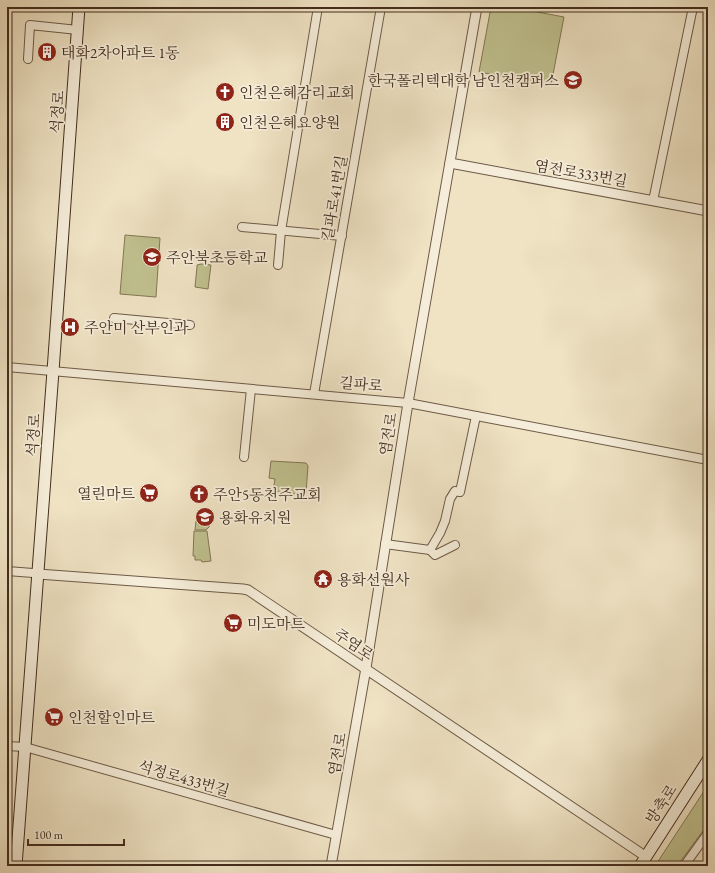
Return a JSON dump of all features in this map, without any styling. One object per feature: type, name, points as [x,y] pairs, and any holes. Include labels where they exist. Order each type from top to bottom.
[{"type":"main road","name":"석정로","points":[[16,866],[79,7]]},
{"type":"main road","name":"방축로","points":[[640,866],[708,760]]},
{"type":"street","points":[[278,265],[281,231],[318,7]]},
{"type":"street","name":"길파로41번길","points":[[314,394],[381,7]]},
{"type":"street","name":"염전로","points":[[331,866],[366,668],[408,403],[476,7]]},
{"type":"street","points":[[653,201],[693,7]]},
{"type":"street","points":[[28,59],[30,25],[78,30]]},
{"type":"street","name":"염전로333번길","points":[[450,163],[708,211]]},
{"type":"street","points":[[242,227],[342,236]]},
{"type":"street","points":[[114,318],[190,325]]},
{"type":"street","name":"길파로","points":[[7,368],[408,403],[708,460]]},
{"type":"street","points":[[244,456],[250,389]]},
{"type":"street","points":[[430,550],[443,527],[450,499],[455,491],[460,492],[476,416]]},
{"type":"street","points":[[385,544],[430,550],[434,555],[455,545]]},
{"type":"street","name":"주염로","points":[[7,571],[248,590],[645,856]]},
{"type":"street","name":"석정로433번길","points":[[7,746],[25,747],[336,836]]},
{"type":"street","points":[[684,866],[708,833]]},
{"type":"green space","points":[[491,7],[511,7],[564,17],[551,85],[479,72]]},
{"type":"green space","points":[[125,235],[160,238],[156,297],[120,294]]},
{"type":"green space","points":[[197,265],[211,265],[208,289],[195,287]]},
{"type":"green space","points":[[271,461],[306,463],[308,466],[306,493],[303,495],[273,491],[275,479],[269,478]]},
{"type":"green space","points":[[196,521],[210,521],[209,527],[206,530],[195,530]]},
{"type":"green space","points":[[194,531],[207,531],[211,561],[202,562],[201,560],[195,560],[195,556],[193,556]]},
{"type":"green space","points":[[708,785],[708,824],[677,866],[655,866]]},
{"type":"place","name":"태화2차아파트 1동","points":[[47,52]]},
{"type":"place","name":"한국폴리텍대학 남인천캠퍼스","points":[[573,80]]},
{"type":"place","name":"인천은혜감리교회","points":[[225,92]]},
{"type":"place","name":"인천은혜요양원","points":[[225,122]]},
{"type":"place","name":"주안북초등학교","points":[[152,257]]},
{"type":"place","name":"주안미 산부인과","points":[[70,327]]},
{"type":"place","name":"열린마트","points":[[149,493]]},
{"type":"place","name":"주안5동천주교회","points":[[199,494]]},
{"type":"place","name":"용화유치원","points":[[205,517]]},
{"type":"place","name":"용화선원사","points":[[323,579]]},
{"type":"place","name":"미도마트","points":[[233,623]]},
{"type":"place","name":"인천할인마트","points":[[54,717]]}]
